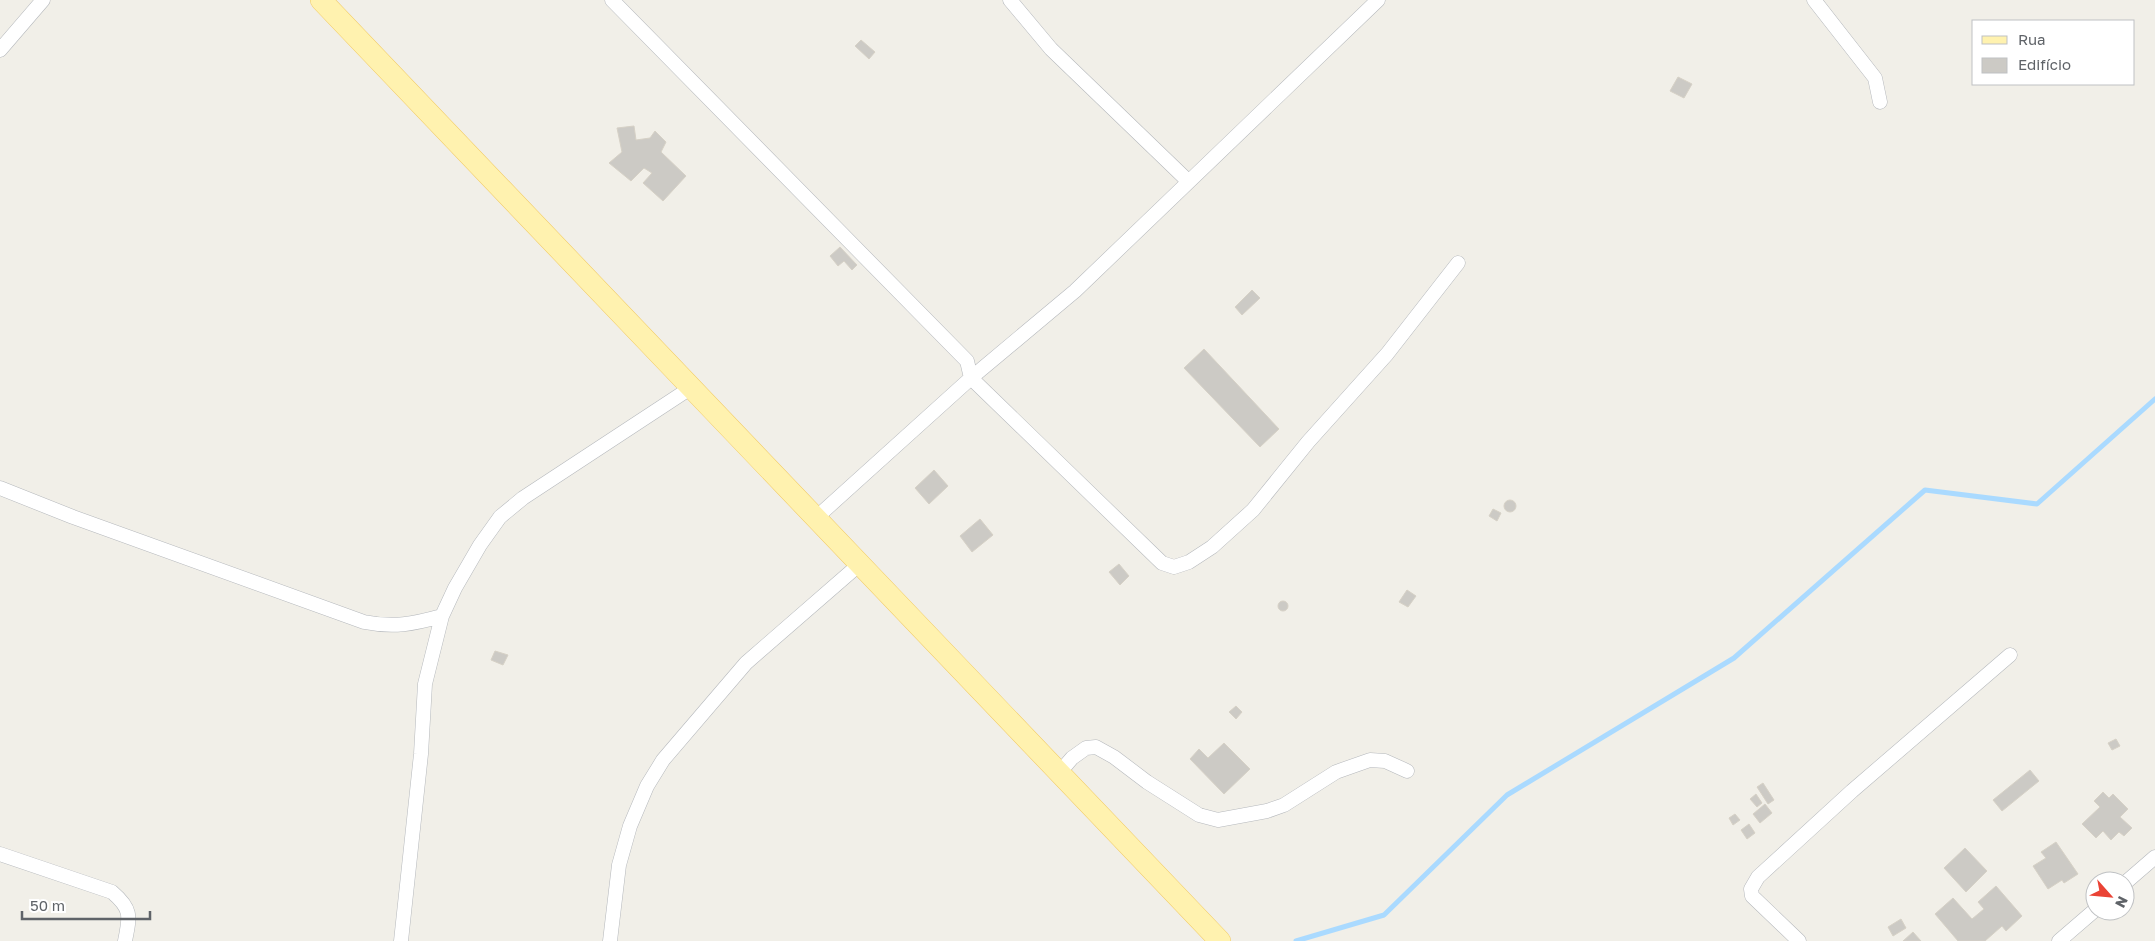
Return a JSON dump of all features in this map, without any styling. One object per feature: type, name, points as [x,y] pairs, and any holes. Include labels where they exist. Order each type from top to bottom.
[{"type":"main road","points":[[321,0],[861,563],[1220,941]]},
{"type":"street","points":[[0,50],[43,0]]},
{"type":"street","points":[[612,0],[967,361],[971,378],[1162,563],[1174,567],[1189,562],[1212,547],[1253,510],[1308,442],[1387,354],[1458,263]]},
{"type":"street","points":[[1010,0],[1051,49],[1188,181]]},
{"type":"street","points":[[816,517],[971,378],[1075,291],[1378,0]]},
{"type":"street","points":[[1814,0],[1874,78],[1880,102]]},
{"type":"street","points":[[401,941],[421,754],[425,684],[442,616],[455,588],[475,553],[500,517],[524,498],[692,387]]},
{"type":"street","points":[[0,488],[73,517],[364,622],[385,626],[405,625],[442,616]]},
{"type":"street","points":[[610,941],[619,864],[630,826],[647,786],[662,760],[746,663],[861,563]]},
{"type":"street","points":[[1799,941],[1752,896],[1751,889],[1758,877],[1852,792],[2010,655]]},
{"type":"street","points":[[1060,772],[1072,758],[1086,748],[1096,747],[1114,757],[1147,782],[1199,814],[1218,820],[1267,811],[1284,805],[1336,772],[1370,760],[1385,761],[1407,771]]},
{"type":"street","points":[[0,854],[112,892],[125,903],[129,920],[125,941]]},
{"type":"street","points":[[2135,874],[2155,857]]},
{"type":"street","points":[[2059,941],[2085,919]]},
{"type":"building","points":[[861,40],[875,52],[869,59],[855,46]]},
{"type":"building","points":[[1678,77],[1692,84],[1684,98],[1670,91]]},
{"type":"building","points":[[634,126],[636,140],[650,138],[655,131],[666,142],[661,152],[686,176],[663,201],[643,183],[652,173],[644,168],[631,181],[609,163],[622,152],[617,128]]},
{"type":"building","points":[[840,247],[857,265],[852,270],[844,261],[838,266],[830,256]]},
{"type":"building","points":[[1252,290],[1260,298],[1242,315],[1235,307]]},
{"type":"building","points":[[1204,349],[1279,429],[1260,447],[1184,368]]},
{"type":"building","points":[[934,470],[948,486],[929,504],[915,488]]},
{"type":"building","points":[[1508,500],[1512,500],[1516,506],[1512,512],[1508,512],[1504,508],[1504,504]]},
{"type":"building","points":[[1493,509],[1501,513],[1497,521],[1489,516]]},
{"type":"building","points":[[980,519],[993,535],[972,552],[960,536]]},
{"type":"building","points":[[1119,564],[1129,576],[1120,585],[1109,572]]},
{"type":"building","points":[[1407,590],[1416,596],[1408,607],[1399,602]]},
{"type":"building","points":[[1283,601],[1288,606],[1283,611],[1278,606]]},
{"type":"building","points":[[495,651],[508,655],[503,665],[491,660]]},
{"type":"building","points":[[1236,706],[1242,712],[1236,719],[1229,712]]},
{"type":"building","points":[[2116,739],[2120,746],[2112,750],[2108,743]]},
{"type":"building","points":[[1224,743],[1250,769],[1224,794],[1190,759],[1199,749],[1208,758]]},
{"type":"building","points":[[2030,770],[2039,781],[2002,811],[1993,800]]},
{"type":"building","points":[[1763,783],[1774,800],[1768,804],[1757,787]]},
{"type":"building","points":[[2103,792],[2109,798],[2113,794],[2128,809],[2120,817],[2132,828],[2124,836],[2119,832],[2111,840],[2103,831],[2096,838],[2082,824],[2100,807],[2094,801]]},
{"type":"building","points":[[1756,794],[1762,803],[1757,807],[1750,799]]},
{"type":"building","points":[[1765,804],[1772,813],[1760,823],[1753,814]]},
{"type":"building","points":[[1735,814],[1740,820],[1733,825],[1729,818]]},
{"type":"building","points":[[1749,824],[1755,833],[1747,839],[1741,830]]},
{"type":"building","points":[[2056,842],[2078,874],[2064,883],[2062,880],[2048,889],[2033,866],[2046,858],[2041,852]]},
{"type":"building","points":[[1965,848],[1987,871],[1966,892],[1944,868]]},
{"type":"building","points":[[1996,886],[2022,916],[2006,931],[2002,926],[1985,941],[1958,941],[1935,914],[1953,898],[1972,919],[1984,909],[1978,902]]},
{"type":"building","points":[[1901,919],[1906,928],[1893,936],[1888,927]]},
{"type":"building","points":[[1913,932],[1921,941],[1903,941]]},
{"type":"waterway","points":[[1296,941],[1384,915],[1507,795],[1734,658],[1925,490],[2037,504],[2155,399]]}]
